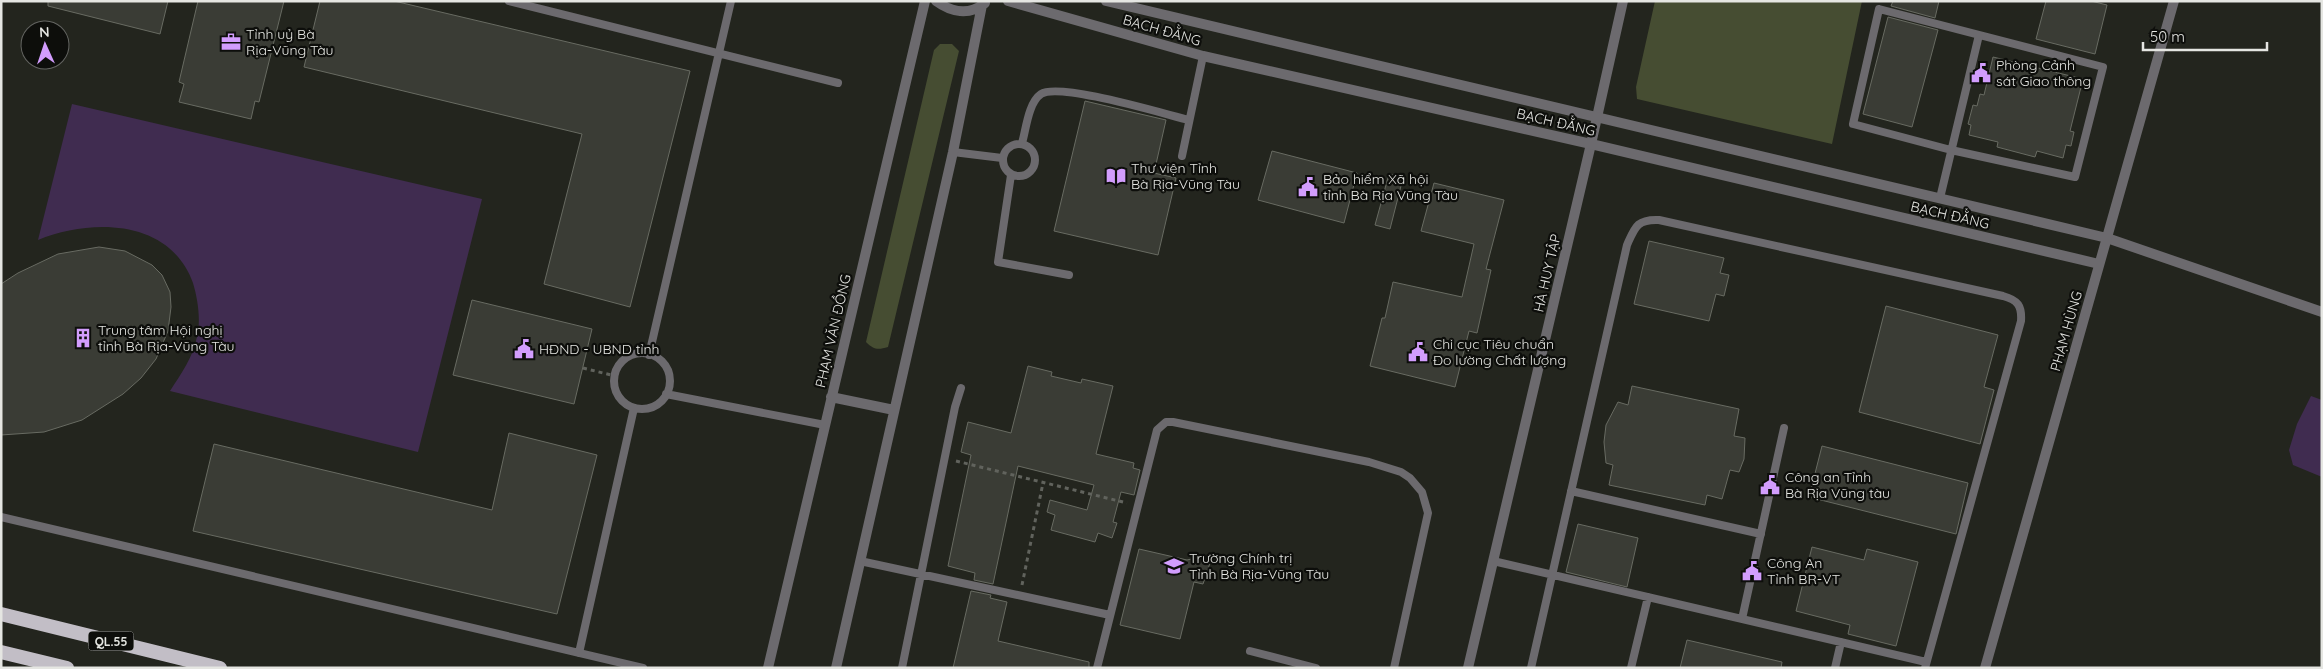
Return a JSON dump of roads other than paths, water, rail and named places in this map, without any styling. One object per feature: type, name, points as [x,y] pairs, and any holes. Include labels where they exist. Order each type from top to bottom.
[{"type":"highway","name":"QL.55","points":[[1,614],[220,668]]},
{"type":"highway","points":[[1,652],[66,668]]},
{"type":"street","name":"PHẠM VĂN ĐỒNG","points":[[768,668],[925,1]]},
{"type":"street","points":[[936,1],[946,8],[958,12],[971,11],[984,3]]},
{"type":"street","name":"BẠCH ĐẰNG","points":[[1008,1],[1203,56],[1592,144],[2099,264]]},
{"type":"street","name":"BẠCH ĐẰNG","points":[[1106,1],[2107,238],[2322,312]]},
{"type":"street","name":"HÀ HUY TẬP","points":[[1468,668],[1592,144],[1623,1]]},
{"type":"street","name":"PHẠM HÙNG","points":[[1985,668],[2174,1]]},
{"type":"street","points":[[836,668],[953,152],[984,3]]},
{"type":"street","points":[[831,397],[894,410]]},
{"type":"lane","points":[[509,1],[838,83]]},
{"type":"lane","points":[[649,354],[731,1]]},
{"type":"lane","points":[[1879,9],[1979,35],[2103,67],[2074,177],[1951,150],[1853,124],[1879,9]]},
{"type":"lane","points":[[1940,198],[1979,35]]},
{"type":"lane","points":[[1182,156],[1203,56]]},
{"type":"lane","points":[[1022,144],[1035,100],[1041,94],[1052,90],[1087,95],[1190,120]]},
{"type":"lane","points":[[1002,158],[1011,146],[1022,144],[1034,152],[1035,164],[1027,174],[1011,175]]},
{"type":"lane","points":[[953,152],[1002,158]]},
{"type":"lane","points":[[1002,158],[1005,168],[1011,175],[998,262],[1069,275]]},
{"type":"lane","points":[[1493,561],[1552,575],[1842,642],[1926,665],[2021,321],[2022,310],[2013,298],[1659,220],[1647,220],[1639,223],[1633,230],[1627,245],[1552,575],[1531,668]]},
{"type":"lane","points":[[633,354],[649,354],[659,359],[666,366],[670,384],[666,394],[658,404],[650,408],[634,408],[620,398],[616,391],[615,376],[618,365],[633,354]]},
{"type":"lane","points":[[902,668],[961,388]]},
{"type":"lane","points":[[666,394],[825,424]]},
{"type":"lane","points":[[579,653],[634,408]]},
{"type":"lane","points":[[1098,668],[1157,430],[1166,422],[1369,462],[1401,472],[1410,478],[1422,492],[1428,513],[1394,668]]},
{"type":"lane","points":[[1742,619],[1784,428]]},
{"type":"lane","points":[[1571,492],[1761,534]]},
{"type":"lane","points":[[1,517],[643,668]]},
{"type":"lane","points":[[860,561],[1110,615]]},
{"type":"lane","points":[[1631,668],[1648,597]]},
{"type":"lane","points":[[1835,668],[1842,642]]},
{"type":"lane","points":[[1250,651],[1316,668]]},
{"type":"place","name":"Tỉnh uỷ Bà Rịa-Vũng Tàu","points":[[231,42]]},
{"type":"place","name":"Phòng Cảnh sát Giao thông","points":[[1981,73]]},
{"type":"place","name":"Thư viện Tỉnh Bà Rịa-Vũng Tàu","points":[[1116,176]]},
{"type":"place","name":"Bảo hiểm Xã hội tỉnh Bà Rịa Vũng Tàu","points":[[1308,187]]},
{"type":"place","name":"Trung tâm Hội nghị tỉnh Bà Rịa-Vũng Tàu","points":[[83,338]]},
{"type":"place","name":"HĐND - UBND tỉnh","points":[[524,349]]},
{"type":"place","name":"Chi cục Tiêu chuẩn Đo lường Chất lượng","points":[[1418,352]]},
{"type":"place","name":"Công an Tỉnh Bà Rịa Vũng tàu","points":[[1770,485]]},
{"type":"place","name":"Trường Chính trị Tỉnh Bà Rịa-Vũng Tàu","points":[[1174,566]]},
{"type":"place","name":"Công An Tỉnh BR-VT","points":[[1752,571]]}]
